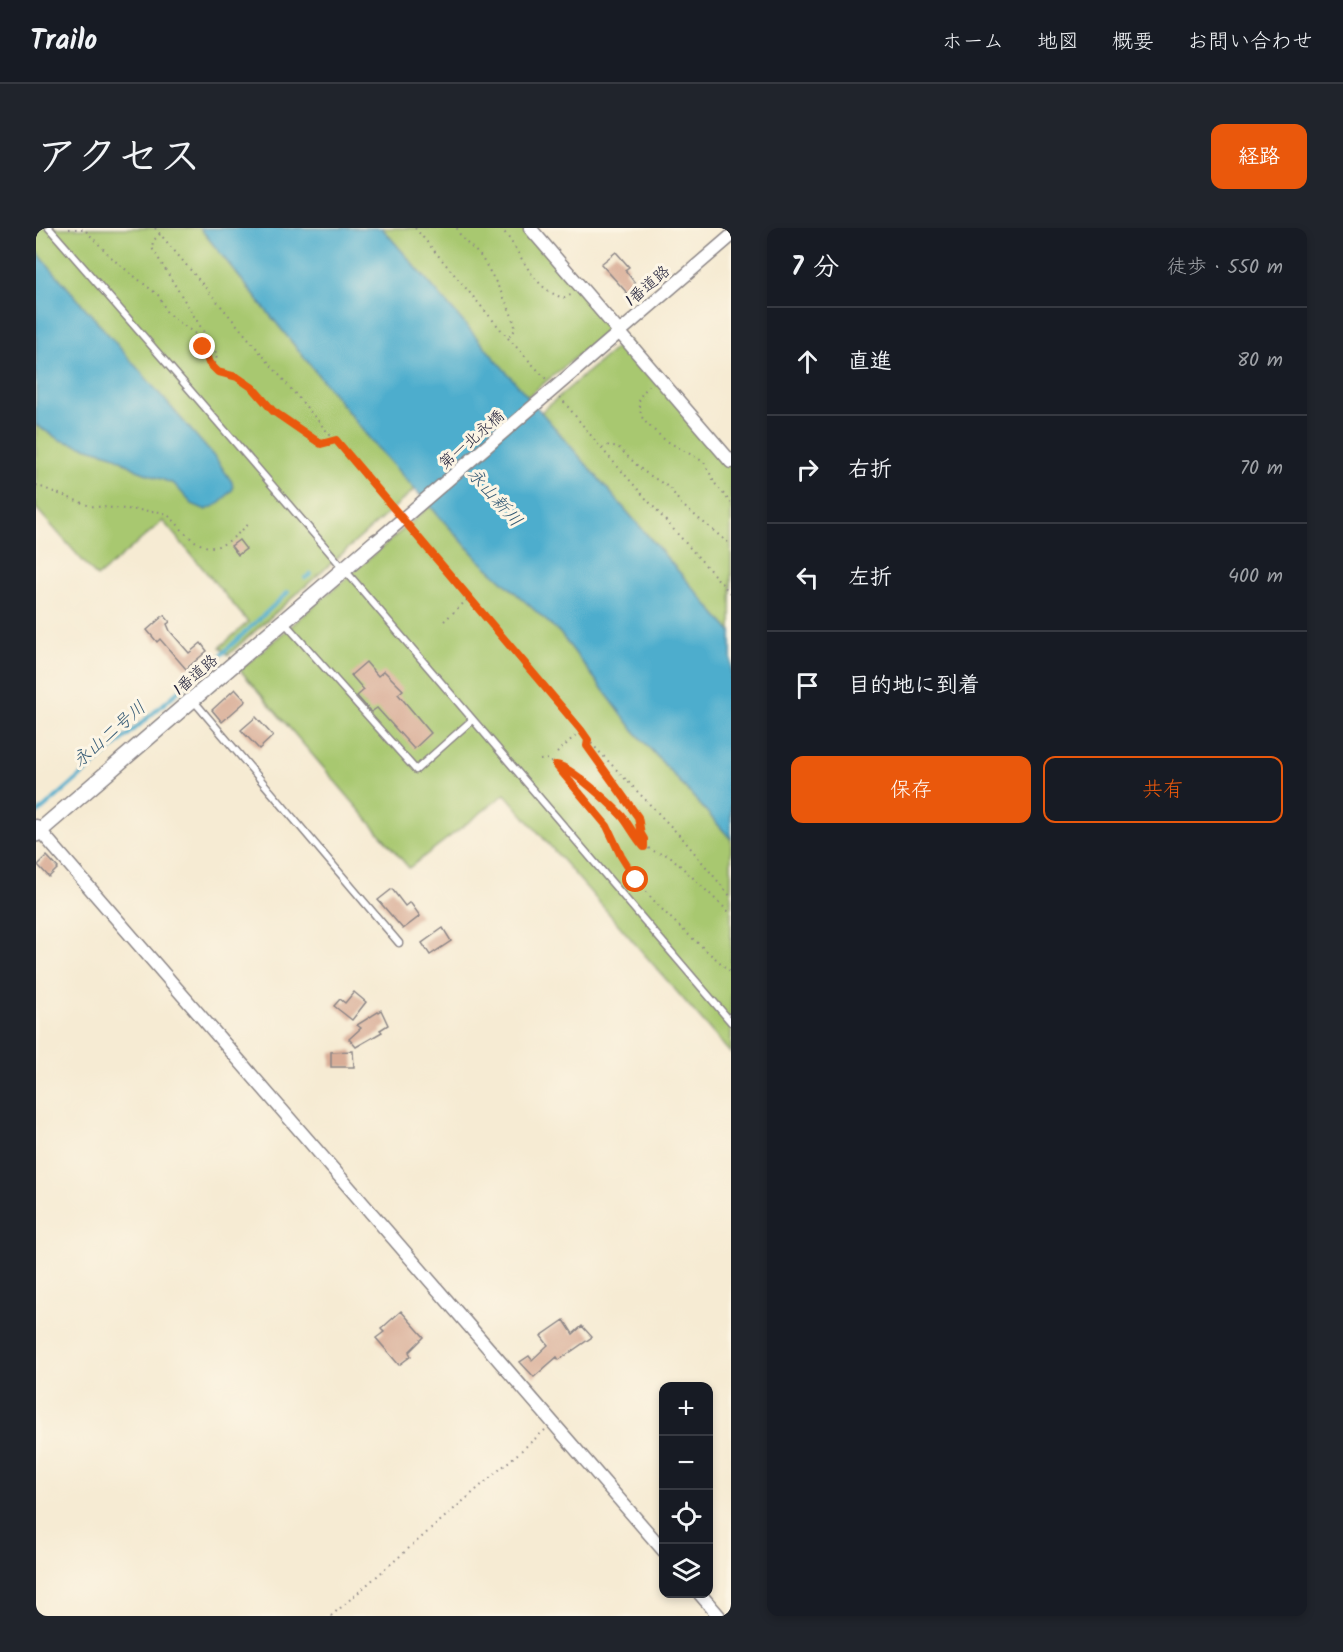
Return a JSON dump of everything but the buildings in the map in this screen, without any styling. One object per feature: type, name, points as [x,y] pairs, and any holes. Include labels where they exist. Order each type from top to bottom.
[{"type":"street","points":[[530,228],[731,462]]},
{"type":"street","name":"1番道路","points":[[586,361],[731,236]]},
{"type":"street","name":"第一北永橋","points":[[376,541],[586,361]]},
{"type":"street","name":"1番道路","points":[[37,830],[376,541]]},
{"type":"street","points":[[37,830],[659,1546]]},
{"type":"street","points":[[704,1598],[719,1616]]},
{"type":"lane","points":[[49,228],[731,1022]]},
{"type":"lane","points":[[284,621],[416,770],[472,720]]},
{"type":"lane","points":[[192,700],[399,943]]},
{"type":"path","points":[[155,228],[397,514]]},
{"type":"path","points":[[415,228],[507,338],[550,384]]},
{"type":"path","points":[[458,228],[463,239],[484,262],[514,319],[515,330],[507,338]]},
{"type":"path","points":[[501,228],[513,241],[535,279],[547,292],[564,298],[582,289]]},
{"type":"path","points":[[69,229],[84,229],[114,260],[159,296],[167,313],[198,336],[212,367],[218,372],[237,377],[253,388],[273,411],[321,444],[336,440]]},
{"type":"path","points":[[159,234],[153,241],[152,248],[215,350],[217,360],[212,367]]},
{"type":"path","points":[[659,378],[644,389],[639,398],[641,417],[665,440],[704,462],[716,485],[731,502]]},
{"type":"path","points":[[557,393],[602,449],[731,594]]},
{"type":"path","points":[[602,449],[609,445],[618,447],[643,471],[670,488],[681,504],[731,545]]},
{"type":"path","points":[[36,485],[90,506],[162,512],[169,515],[188,535],[211,548],[222,547],[250,523]]},
{"type":"path","points":[[404,522],[588,740],[683,839],[731,897]]},
{"type":"path","points":[[444,621],[468,599]]},
{"type":"path","points":[[557,753],[581,730]]},
{"type":"path","points":[[588,740],[587,746],[638,817],[644,847]]},
{"type":"path","points":[[540,760],[547,759],[556,765],[607,826],[621,856],[636,880],[694,942],[731,972]]},
{"type":"path","points":[[556,765],[563,766],[576,774],[622,816],[644,847],[658,854],[669,855],[731,914]]},
{"type":"path","points":[[331,1616],[554,1423]]},
{"type":"green space","points":[[36,228],[200,228],[373,443],[415,489],[228,655],[220,647],[248,622],[163,521],[97,577],[36,508]]},
{"type":"green space","points":[[382,228],[530,228],[614,326],[527,397]]},
{"type":"green space","points":[[626,339],[731,464],[731,632],[541,412]]},
{"type":"green space","points":[[430,506],[479,560],[560,633],[636,733],[731,839],[731,1054],[505,794],[409,868],[240,670]]},
{"type":"water","name":"永山新川","points":[[200,228],[382,228],[731,632],[731,839],[636,733],[560,633],[479,560],[373,443]]},
{"type":"water","points":[[36,251],[217,460],[232,482],[233,489],[219,504],[206,510],[192,504],[174,484],[137,470],[113,455],[60,440],[36,425]]},
{"type":"waterway","name":"永山二号川","points":[[305,578],[311,574]]},
{"type":"waterway","name":"永山二号川","points":[[222,654],[288,592]]},
{"type":"waterway","name":"永山二号川","points":[[38,813],[197,675]]},
{"type":"route","points":[[203,347],[209,363],[218,372],[237,377],[253,388],[273,411],[321,444],[336,440],[581,730],[588,740],[587,746],[627,805],[638,817],[644,847],[622,816],[576,774],[563,766],[556,765],[607,826],[616,840],[621,856],[636,880]]}]
